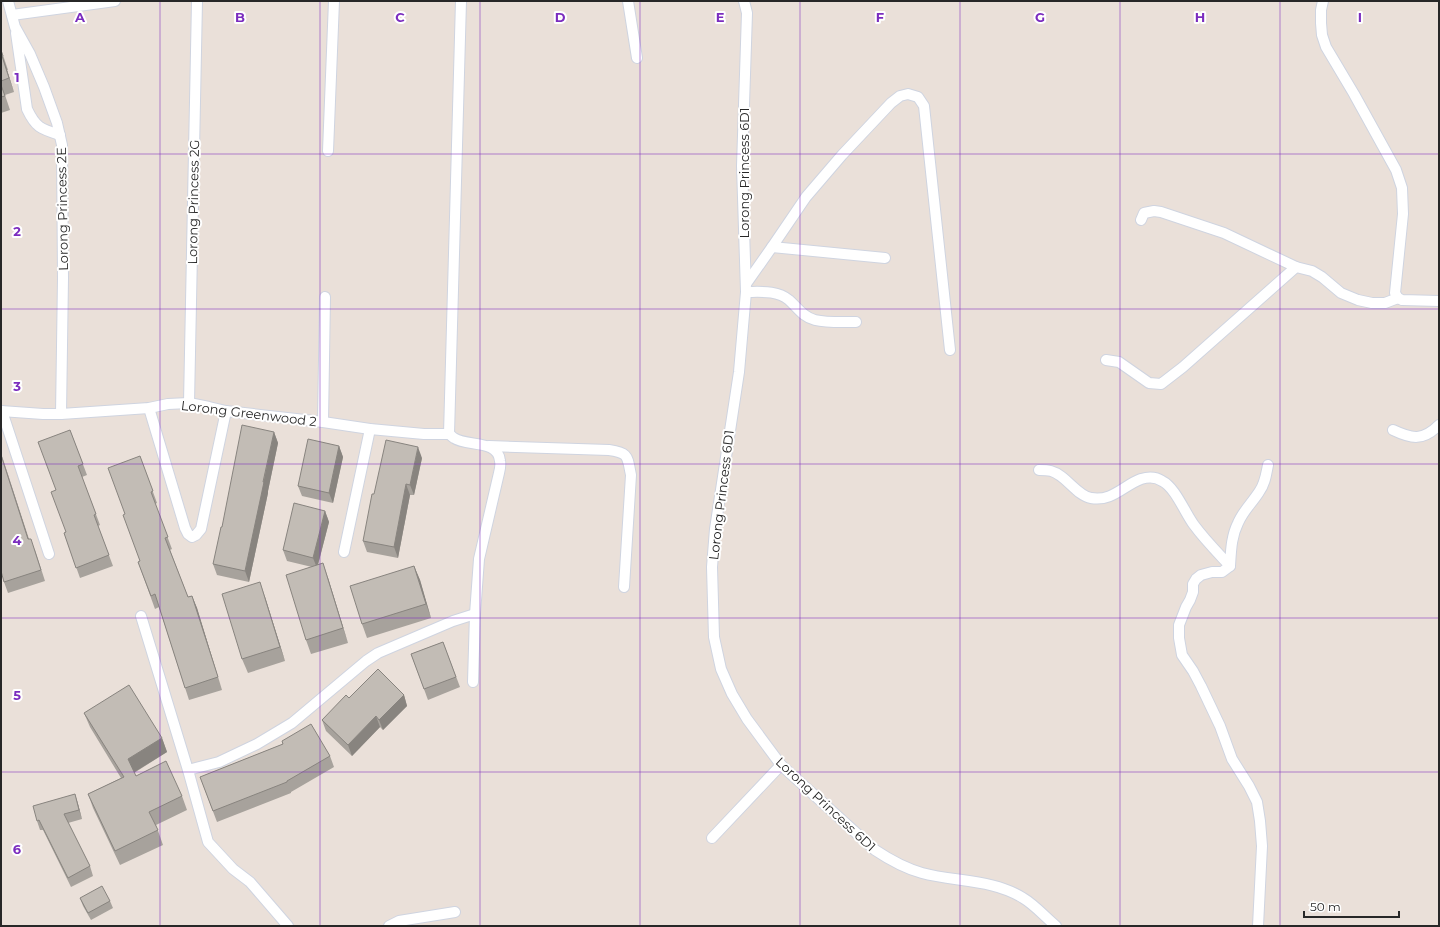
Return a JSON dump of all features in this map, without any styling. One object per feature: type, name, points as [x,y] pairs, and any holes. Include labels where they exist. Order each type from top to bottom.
[{"type":"street","points":[[8,1],[12,15],[115,1]]},
{"type":"street","name":"Lorong Princess 2G","points":[[189,403],[197,1]]},
{"type":"street","points":[[328,151],[334,1]]},
{"type":"street","points":[[461,1],[449,434],[454,439],[489,446],[609,450],[622,452],[628,458],[631,475],[624,587]]},
{"type":"street","points":[[628,1],[637,58]]},
{"type":"street","name":"Lorong Princess 6D1","points":[[744,1],[747,13],[742,166],[746,288],[739,372],[715,529],[712,567],[714,637],[721,669],[732,694],[747,719],[781,765],[875,850],[891,861],[923,873],[969,880],[1010,892],[1024,898],[1056,926]]},
{"type":"street","points":[[1323,1],[1321,23],[1322,35],[1326,47],[1396,170],[1402,188],[1403,214],[1395,285],[1395,293],[1398,298]]},
{"type":"street","name":"Lorong Princess 2E","points":[[12,15],[15,27],[30,54],[55,116],[62,145],[63,286],[61,414]]},
{"type":"street","points":[[15,27],[27,109],[32,120],[41,129],[60,135]]},
{"type":"street","points":[[856,322],[815,320],[804,315],[788,299],[780,294],[746,288],[806,197],[842,155],[891,103],[900,96],[908,94],[918,98],[924,106],[950,350]]},
{"type":"street","points":[[1141,220],[1144,213],[1154,211],[1161,212],[1224,233],[1296,267],[1312,271],[1322,277],[1341,293],[1358,300],[1372,303],[1385,303],[1398,298],[1410,301],[1439,302]]},
{"type":"street","points":[[772,247],[885,258]]},
{"type":"street","points":[[1106,360],[1119,362],[1149,383],[1161,384],[1183,367],[1296,267]]},
{"type":"street","points":[[323,422],[325,297]]},
{"type":"street","name":"Lorong Greenwood 2","points":[[2,411],[61,414],[149,408],[168,404],[189,403],[226,412],[323,422],[370,429],[424,434],[449,434]]},
{"type":"street","points":[[149,408],[185,528],[188,534],[192,537],[201,529],[226,412]]},
{"type":"street","points":[[2,411],[49,554]]},
{"type":"street","points":[[1393,430],[1409,437],[1422,436],[1433,431],[1439,425]]},
{"type":"street","points":[[344,552],[370,429]]},
{"type":"street","points":[[473,682],[475,614],[479,559],[499,474],[500,460],[496,452],[489,446]]},
{"type":"street","points":[[1230,566],[1231,546],[1238,523],[1248,505],[1259,492],[1265,480],[1268,465]]},
{"type":"street","points":[[1039,470],[1052,471],[1089,498],[1098,499],[1112,496],[1140,480],[1150,477],[1162,481],[1173,491],[1200,534],[1230,566]]},
{"type":"street","points":[[1230,566],[1222,572],[1212,572],[1201,575],[1196,579],[1193,584],[1193,592],[1179,625],[1179,638],[1182,655],[1201,686],[1220,726],[1232,760],[1249,786],[1257,802],[1262,846],[1258,926]]},
{"type":"street","points":[[188,770],[220,762],[257,744],[292,723],[366,661],[378,653],[453,621],[475,614]]},
{"type":"street","points":[[141,616],[188,770],[208,842],[233,868],[250,882],[288,926]]},
{"type":"street","points":[[712,838],[781,765]]},
{"type":"street","points":[[389,926],[399,921],[454,912]]},
{"type":"building","points":[[1,50],[9,78],[1,81]]},
{"type":"building","points":[[1,85],[5,96],[1,97]]},
{"type":"building","points":[[242,425],[274,432],[245,571],[213,564],[222,527]]},
{"type":"building","points":[[70,430],[83,464],[78,466],[96,514],[94,515],[109,555],[76,568],[64,533],[66,532],[51,492],[56,490],[38,442]]},
{"type":"building","points":[[308,439],[339,446],[329,493],[298,486]]},
{"type":"building","points":[[386,440],[418,447],[410,485],[406,484],[394,547],[363,541],[372,494],[374,494]]},
{"type":"building","points":[[1,455],[28,539],[31,539],[41,570],[4,582],[1,571]]},
{"type":"building","points":[[140,456],[153,491],[151,492],[168,537],[165,538],[188,597],[192,596],[218,677],[185,688],[155,594],[151,596],[138,562],[140,561],[123,515],[125,514],[108,468]]},
{"type":"building","points":[[294,503],[325,511],[313,558],[283,550]]},
{"type":"building","points":[[323,563],[343,628],[306,640],[286,575]]},
{"type":"building","points":[[414,566],[426,604],[362,624],[350,586]]},
{"type":"building","points":[[260,582],[280,647],[242,659],[222,594]]},
{"type":"building","points":[[443,642],[456,677],[424,689],[411,654]]},
{"type":"building","points":[[378,669],[404,695],[379,720],[376,716],[348,745],[322,720],[346,695],[349,698]]},
{"type":"building","points":[[129,685],[162,738],[128,759],[136,776],[166,761],[182,796],[149,812],[158,830],[115,851],[88,794],[124,777],[84,713]]},
{"type":"building","points":[[311,724],[330,756],[287,782],[213,811],[200,777],[283,744],[282,741]]},
{"type":"building","points":[[75,794],[79,810],[64,814],[90,866],[68,878],[39,820],[37,821],[33,806]]},
{"type":"building","points":[[102,886],[110,901],[88,913],[80,898]]}]
